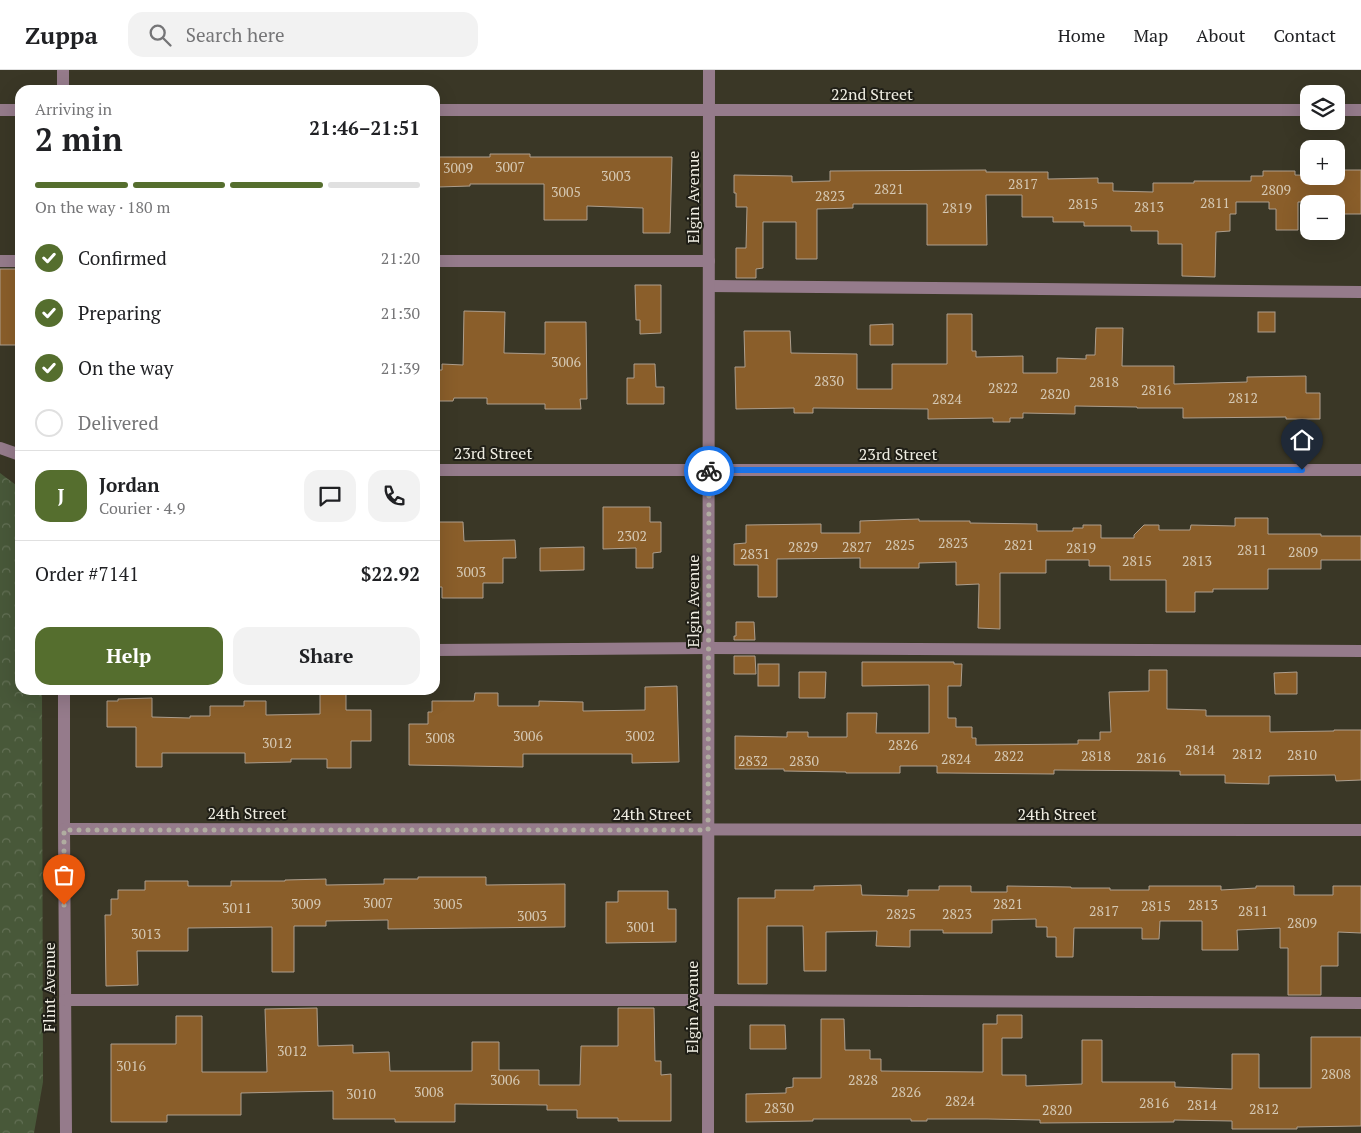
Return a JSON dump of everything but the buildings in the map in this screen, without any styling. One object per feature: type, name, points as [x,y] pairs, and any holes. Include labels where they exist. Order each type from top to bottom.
[{"type":"street","points":[[63,70],[63,85]]},
{"type":"street","name":"Elgin Avenue","points":[[708,1133],[709,70]]},
{"type":"street","points":[[0,110],[15,110]]},
{"type":"street","name":"22nd Street","points":[[440,110],[1300,110]]},
{"type":"street","points":[[1345,110],[1361,110]]},
{"type":"street","points":[[0,261],[15,261]]},
{"type":"street","points":[[440,261],[709,261]]},
{"type":"street","points":[[709,286],[1361,292]]},
{"type":"street","points":[[0,448],[15,453]]},
{"type":"street","name":"23rd Street","points":[[440,470],[1361,470]]},
{"type":"street","points":[[440,650],[709,648],[1361,651]]},
{"type":"street","name":"Flint Avenue","points":[[64,695],[66,1133]]},
{"type":"street","name":"24th Street","points":[[64,830],[1361,830]]},
{"type":"street","points":[[65,1000],[1361,1003]]},
{"type":"green space","points":[[0,473],[15,484],[15,695],[42,695],[43,1082],[34,1133],[0,1133]]},
{"type":"way so far","points":[[64,905],[64,830],[708,830],[709,471]]},
{"type":"route","points":[[709,471],[1302,470]]}]
